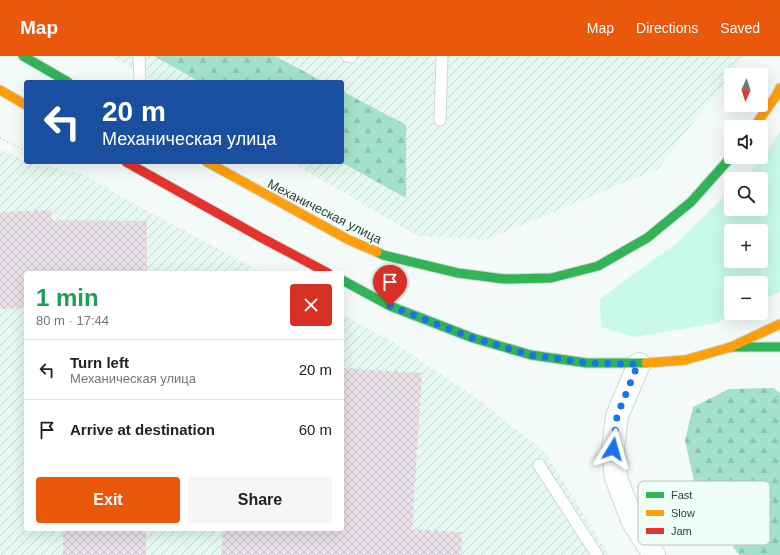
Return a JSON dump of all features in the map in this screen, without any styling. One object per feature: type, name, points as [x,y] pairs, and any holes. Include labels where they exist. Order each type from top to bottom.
[{"type":"main road","points":[[23,56],[65,80]]},
{"type":"main road","points":[[759,120],[780,88]]},
{"type":"main road","points":[[0,90],[24,104]]},
{"type":"main road","points":[[130,164],[324,271]]},
{"type":"main road","name":"Механическая улица","points":[[211,164],[349,240],[383,255],[458,273],[504,279],[551,278],[598,266],[647,238],[691,202],[725,164]]},
{"type":"main road","points":[[344,281],[390,306],[473,338],[531,355],[587,363],[638,364],[685,360],[731,347],[780,324]]},
{"type":"main road","points":[[731,347],[780,347]]},
{"type":"street","points":[[638,364],[617,416],[613,449],[616,478],[633,522],[638,530]]},
{"type":"street","points":[[648,545],[654,555]]},
{"type":"lane","points":[[139,56],[140,80]]},
{"type":"lane","points":[[440,120],[442,56]]},
{"type":"lane","points":[[539,465],[597,555]]},
{"type":"path","points":[[0,138],[24,150]]},
{"type":"shaded area","points":[[110,56],[744,56],[735,68],[724,68],[724,82],[658,169],[488,239],[418,236],[294,164],[344,164],[344,80],[152,80]]},
{"type":"shaded area","points":[[0,149],[24,161],[24,164],[34,164],[80,173],[259,271],[24,271],[24,531],[344,531],[344,316],[393,342],[479,400],[546,453],[609,555],[0,555]]},
{"type":"green space","points":[[154,56],[275,56],[320,80],[196,80]]},
{"type":"green space","points":[[344,92],[406,125],[406,198],[344,164]]},
{"type":"green space","points":[[780,132],[780,291],[768,297],[768,276],[724,276],[724,320],[717,323],[635,337],[601,327],[600,299],[678,242],[724,197],[724,216],[768,216],[768,172],[750,172],[758,164],[768,164],[768,151]]},
{"type":"green space","points":[[773,388],[780,393],[780,555],[739,555],[732,545],[770,545],[770,481],[694,481],[685,440],[693,407],[729,389]]},
{"type":"building","points":[[51,210],[52,220],[147,221],[147,271],[24,271],[24,308],[0,309],[0,212]]},
{"type":"building","points":[[344,368],[422,373],[412,529],[462,532],[461,555],[221,555],[223,531],[344,531]]},
{"type":"building","points":[[63,531],[146,531],[146,555],[63,555]]},
{"type":"traffic: fast","points":[[23,56],[65,80]]},
{"type":"traffic: fast","points":[[377,252],[383,255],[458,273],[504,279],[551,278],[598,266],[647,238],[691,202],[725,164]]},
{"type":"traffic: fast","points":[[344,281],[390,306],[473,338],[531,355],[587,363],[646,363]]},
{"type":"traffic: fast","points":[[731,347],[780,347]]},
{"type":"traffic: slow","points":[[759,120],[780,88]]},
{"type":"traffic: slow","points":[[0,90],[24,104]]},
{"type":"traffic: slow","points":[[211,164],[349,240],[377,252]]},
{"type":"traffic: slow","points":[[646,363],[685,360],[731,347],[780,324]]},
{"type":"traffic: jam","points":[[130,164],[324,271]]},
{"type":"route","points":[[390,306],[473,338],[531,355],[587,363],[638,364],[617,416],[613,449]]}]
